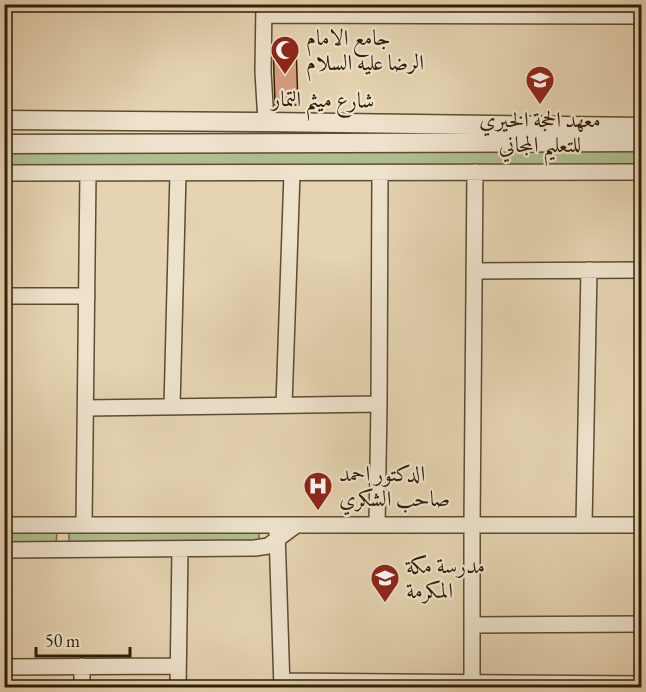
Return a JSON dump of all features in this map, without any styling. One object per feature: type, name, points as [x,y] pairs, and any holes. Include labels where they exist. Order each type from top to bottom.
[{"type":"street","points":[[266,122],[263,72],[264,10],[642,16]]},
{"type":"street","name":"شارع ميثم التمار","points":[[4,120],[642,128]]},
{"type":"street","name":"شارع ميثم التمار","points":[[4,144],[642,142]]},
{"type":"street","points":[[472,683],[475,172]]},
{"type":"street","points":[[4,173],[642,172]]},
{"type":"street","points":[[84,525],[88,173]]},
{"type":"street","points":[[172,407],[178,173]]},
{"type":"street","points":[[284,405],[292,173]]},
{"type":"street","points":[[377,525],[380,173]]},
{"type":"street","points":[[584,525],[589,270]]},
{"type":"street","points":[[474,271],[642,270]]},
{"type":"street","points":[[4,296],[87,296]]},
{"type":"street","points":[[86,408],[379,404]]},
{"type":"street","points":[[4,525],[84,525],[277,533],[295,526],[642,525]]},
{"type":"street","points":[[62,551],[63,525]]},
{"type":"street","points":[[4,550],[255,548],[268,546],[277,533]]},
{"type":"street","points":[[277,533],[282,684],[472,683],[592,686],[642,684]]},
{"type":"street","points":[[178,687],[180,550]]},
{"type":"street","points":[[474,625],[642,624]]},
{"type":"street","points":[[82,666],[82,687]]},
{"type":"street","points":[[4,667],[178,666]]},
{"type":"green space","points":[[641,147],[642,168],[5,169],[4,148]]},
{"type":"green space","points":[[5,529],[57,529],[56,547],[5,547]]},
{"type":"green space","points":[[259,529],[259,545],[69,546],[69,530]]},
{"type":"building","name":"جامع الامام الرضا عليه السلام","points":[[273,44],[296,45],[298,105],[275,105]]},
{"type":"place","name":"جامع الامام الرضا عليه السلام","points":[[285,76]]},
{"type":"place","name":"معهد الحجة الخيري للتعليم المجاني","points":[[540,106]]},
{"type":"place","name":"الدكتور احمد صاحب الشكري","points":[[318,512]]},
{"type":"place","name":"مدرسة مكة المكرمة","points":[[385,604]]}]
